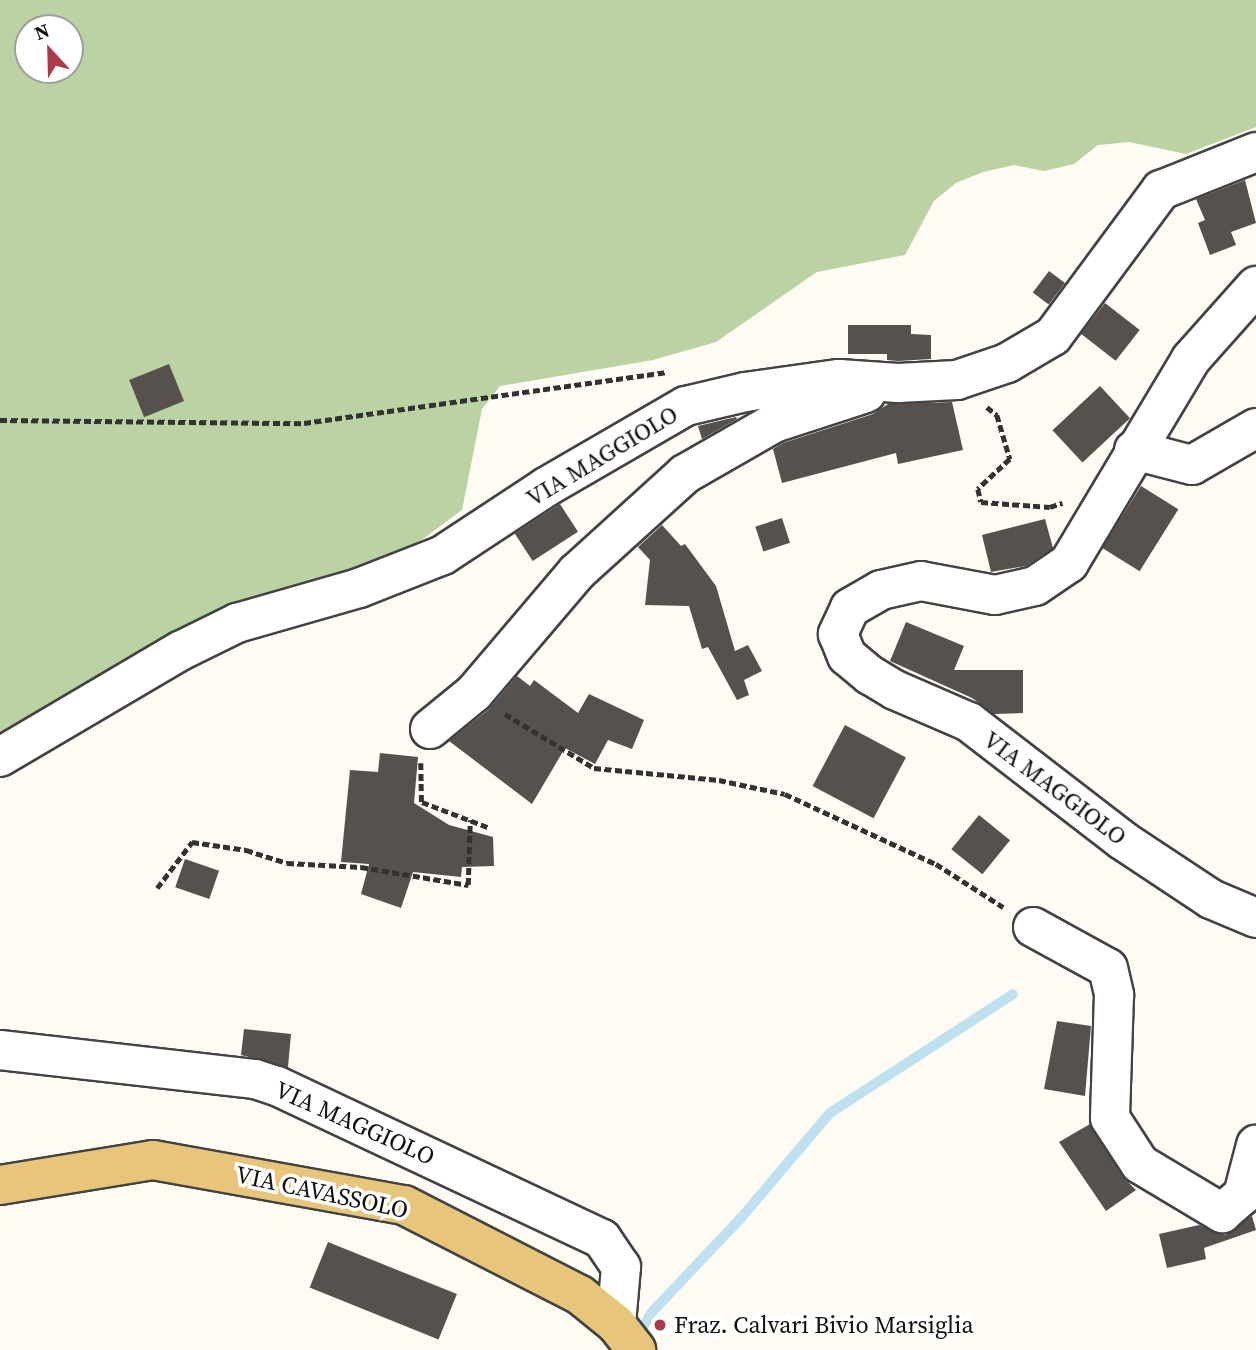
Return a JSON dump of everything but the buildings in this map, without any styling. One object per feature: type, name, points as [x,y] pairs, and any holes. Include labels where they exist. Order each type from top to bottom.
[{"type":"main road","name":"VIA CAVASSOLO","points":[[0,1185],[153,1160],[404,1205],[580,1295],[623,1334]]},
{"type":"street","name":"VIA MAGGIOLO","points":[[0,757],[180,651],[237,623],[359,589],[443,555],[546,487],[686,406],[745,392],[839,379],[898,383],[957,380],[1007,363],[1053,336],[1161,190],[1256,152]]},
{"type":"street","name":"VIA MAGGIOLO","points":[[1256,286],[1191,359],[1107,494],[1069,563],[1035,586],[995,594],[921,581],[881,590],[850,608],[838,634],[847,656],[870,675],[895,690],[969,722],[1122,840],[1211,898],[1256,918]]},
{"type":"street","points":[[430,729],[474,693],[577,572],[685,474],[774,422],[898,383]]},
{"type":"street","points":[[1134,450],[1192,465],[1256,428]]},
{"type":"street","points":[[1033,927],[1108,968],[1114,995],[1110,1118],[1140,1164],[1222,1213],[1243,1195],[1256,1144]]},
{"type":"street","name":"VIA MAGGIOLO","points":[[0,1050],[255,1079],[277,1086],[602,1239],[621,1266],[623,1334]]},
{"type":"path","points":[[0,420],[304,423],[495,393],[673,372]]},
{"type":"path","points":[[957,380],[997,415],[1010,459],[978,489],[981,502],[1050,507],[1086,495],[1107,494]]},
{"type":"path","points":[[474,693],[547,744],[594,768],[626,768],[719,780],[785,794],[936,864],[1033,927]]},
{"type":"path","points":[[430,729],[421,755],[422,802],[491,828]]},
{"type":"path","points":[[157,888],[192,842],[246,850],[287,863],[361,867],[468,885],[470,820]]},
{"type":"green space","points":[[0,0],[1256,0],[1256,127],[1186,154],[1129,142],[1098,145],[1074,164],[1044,171],[1014,165],[983,172],[956,183],[934,201],[905,255],[817,272],[716,342],[653,360],[500,386],[482,409],[462,510],[412,547],[0,746]]},
{"type":"waterway","points":[[637,1337],[652,1312],[740,1219],[830,1113],[1013,994]]},
{"type":"place","name":"Fraz. Calvari Bivio Marsiglia","points":[[660,1325]]}]
